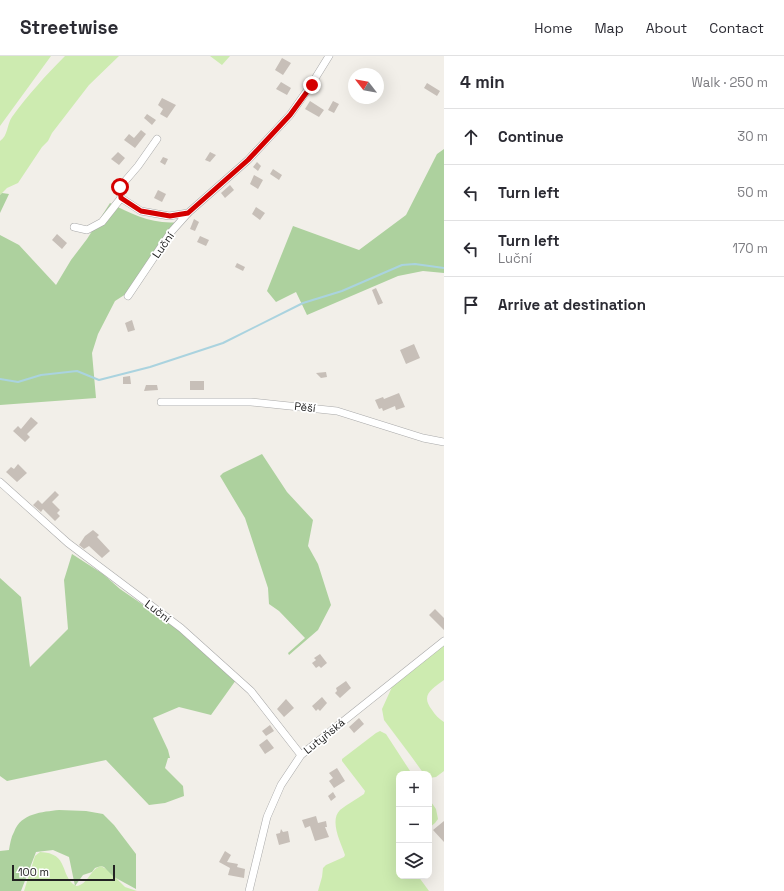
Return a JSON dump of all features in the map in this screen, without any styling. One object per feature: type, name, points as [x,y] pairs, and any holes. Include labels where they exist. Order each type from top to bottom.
[{"type":"street","name":"Luční","points":[[128,296],[171,232],[188,213],[248,160],[290,115],[312,85],[329,56]]},
{"type":"street","points":[[74,228],[87,230],[102,222],[121,198],[120,187],[138,166],[157,139]]},
{"type":"street","points":[[121,198],[141,211],[170,216],[188,213]]},
{"type":"street","name":"Pěší","points":[[161,402],[251,402],[337,411],[423,438],[444,442]]},
{"type":"street","name":"Luční","points":[[0,482],[68,543],[180,628],[251,691],[301,755]]},
{"type":"street","name":"Lutyňská","points":[[249,891],[267,817],[281,785],[301,755],[444,641]]},
{"type":"green space","points":[[0,56],[51,56],[0,126]]},
{"type":"green space","points":[[65,56],[119,56],[89,85],[52,133],[18,183],[7,188],[0,195],[0,141],[5,136],[10,120],[18,109],[37,85]]},
{"type":"green space","points":[[210,56],[230,56],[222,65]]},
{"type":"green space","points":[[444,149],[444,273],[423,271],[398,276],[307,315],[296,292],[276,302],[267,291],[293,226],[359,250],[406,215],[437,154]]},
{"type":"green space","points":[[2,193],[9,194],[0,213],[0,195]]},
{"type":"green space","points":[[110,203],[143,218],[160,222],[179,222],[129,292],[115,301],[98,334],[92,353],[96,398],[0,405],[0,235],[19,245],[56,285],[71,260],[87,239]]},
{"type":"green space","points":[[262,454],[287,492],[313,520],[308,546],[318,564],[331,605],[318,630],[289,655],[288,653],[305,638],[279,611],[269,604],[268,588],[245,518],[220,476],[223,473]]},
{"type":"green space","points":[[72,554],[103,574],[120,589],[174,626],[236,680],[211,715],[179,707],[153,718],[168,750],[170,758],[168,758],[165,768],[183,786],[184,796],[165,803],[149,805],[106,760],[7,781],[0,776],[0,578],[21,597],[30,667],[68,629],[64,580]]},
{"type":"green space","points":[[444,645],[444,680],[435,686],[427,696],[427,700],[434,714],[444,722],[444,771],[436,777],[432,778],[432,771],[422,771],[384,720],[382,709],[392,687]]},
{"type":"green space","points":[[380,731],[386,734],[410,771],[396,771],[396,879],[420,879],[429,891],[318,891],[323,868],[326,865],[344,857],[345,855],[337,832],[337,815],[340,810],[364,794],[365,791],[342,759]]},
{"type":"green space","points":[[432,803],[436,809],[438,819],[432,826]]},
{"type":"green space","points":[[59,810],[86,811],[103,814],[114,825],[136,854],[136,889],[114,877],[101,866],[95,868],[92,872],[83,875],[75,886],[69,857],[53,850],[36,852],[21,891],[0,891],[0,851],[9,850],[12,836],[17,826],[27,817],[39,813]]},
{"type":"green space","points":[[40,852],[49,853],[56,856],[63,866],[67,877],[76,886],[83,883],[94,870],[101,866],[108,870],[125,887],[137,891],[24,891],[35,856]]},
{"type":"building","points":[[282,58],[291,63],[283,75],[275,70]]},
{"type":"building","points":[[281,82],[291,88],[287,95],[276,89]]},
{"type":"building","points":[[427,83],[440,91],[437,96],[424,88]]},
{"type":"building","points":[[162,98],[176,105],[167,118],[160,114],[163,109],[158,105]]},
{"type":"building","points":[[310,101],[324,110],[319,117],[305,109]]},
{"type":"building","points":[[333,101],[339,104],[334,113],[328,110]]},
{"type":"building","points":[[147,114],[156,120],[152,125],[144,118]]},
{"type":"building","points":[[141,130],[146,134],[135,148],[124,140],[129,134],[134,138]]},
{"type":"building","points":[[118,152],[125,158],[119,165],[111,159]]},
{"type":"building","points":[[210,152],[216,155],[210,162],[205,160]]},
{"type":"building","points":[[163,157],[168,159],[165,165],[160,162]]},
{"type":"building","points":[[257,162],[261,166],[258,171],[253,167]]},
{"type":"building","points":[[273,169],[282,175],[279,180],[270,174]]},
{"type":"building","points":[[254,175],[263,180],[258,189],[250,184]]},
{"type":"building","points":[[230,185],[234,190],[225,198],[221,193]]},
{"type":"building","points":[[158,190],[166,194],[162,202],[154,198]]},
{"type":"building","points":[[256,207],[265,213],[260,220],[252,214]]},
{"type":"building","points":[[194,219],[199,222],[195,231],[190,229]]},
{"type":"building","points":[[57,234],[67,243],[62,249],[52,240]]},
{"type":"building","points":[[200,236],[209,240],[206,246],[197,242]]},
{"type":"building","points":[[237,263],[245,267],[243,271],[235,267]]},
{"type":"building","points":[[376,288],[383,303],[378,305],[372,290]]},
{"type":"building","points":[[132,320],[135,330],[128,332],[125,323]]},
{"type":"building","points":[[414,344],[420,358],[406,364],[400,350]]},
{"type":"building","points":[[326,372],[327,377],[321,378],[316,373]]},
{"type":"building","points":[[130,376],[131,384],[123,384],[123,377]]},
{"type":"building","points":[[190,381],[204,381],[204,390],[190,390]]},
{"type":"building","points":[[146,385],[157,385],[158,390],[144,391]]},
{"type":"building","points":[[399,393],[405,407],[396,410],[395,406],[383,411],[382,408],[379,409],[375,400],[383,397],[384,399]]},
{"type":"building","points":[[31,417],[38,423],[27,434],[30,437],[25,442],[13,431],[18,426],[21,429]]},
{"type":"building","points":[[18,464],[27,473],[17,482],[6,472],[11,467],[14,469]]},
{"type":"building","points":[[55,491],[59,495],[52,502],[60,510],[57,513],[60,516],[55,521],[43,509],[41,512],[33,505],[38,500],[42,504]]},
{"type":"building","points":[[93,530],[99,535],[97,537],[110,551],[102,558],[89,546],[84,549],[79,545],[85,536]]},
{"type":"building","points":[[435,609],[444,618],[444,630],[429,615]]},
{"type":"building","points":[[320,654],[327,663],[321,668],[319,666],[316,668],[312,663],[316,660],[314,658]]},
{"type":"building","points":[[346,681],[351,688],[340,698],[335,693],[337,691],[336,688]]},
{"type":"building","points":[[322,697],[327,703],[320,711],[318,709],[316,711],[312,706]]},
{"type":"building","points":[[286,699],[294,708],[284,717],[277,709]]},
{"type":"building","points":[[359,718],[364,724],[354,733],[349,727]]},
{"type":"building","points":[[270,725],[274,731],[266,736],[262,731]]},
{"type":"building","points":[[267,739],[274,748],[265,754],[259,745]]},
{"type":"building","points":[[337,768],[345,781],[334,788],[329,781],[333,778],[329,773]]},
{"type":"building","points":[[333,792],[336,797],[331,801],[328,796]]},
{"type":"building","points":[[316,816],[318,823],[326,821],[327,827],[325,827],[329,837],[315,841],[310,826],[305,828],[302,820]]},
{"type":"building","points":[[444,821],[444,842],[433,830]]},
{"type":"building","points":[[281,829],[283,832],[288,831],[290,842],[279,845],[276,834],[280,833]]},
{"type":"building","points":[[225,851],[231,855],[227,862],[238,864],[237,867],[245,869],[244,878],[228,875],[230,868],[219,862]]},
{"type":"waterway","points":[[0,379],[18,382],[41,375],[77,371],[99,380],[150,367],[223,343],[303,303],[342,291],[402,265],[415,264],[444,268]]},
{"type":"route","points":[[120,187],[121,198],[141,211],[170,216],[188,213],[248,160],[290,115],[312,85]]}]
